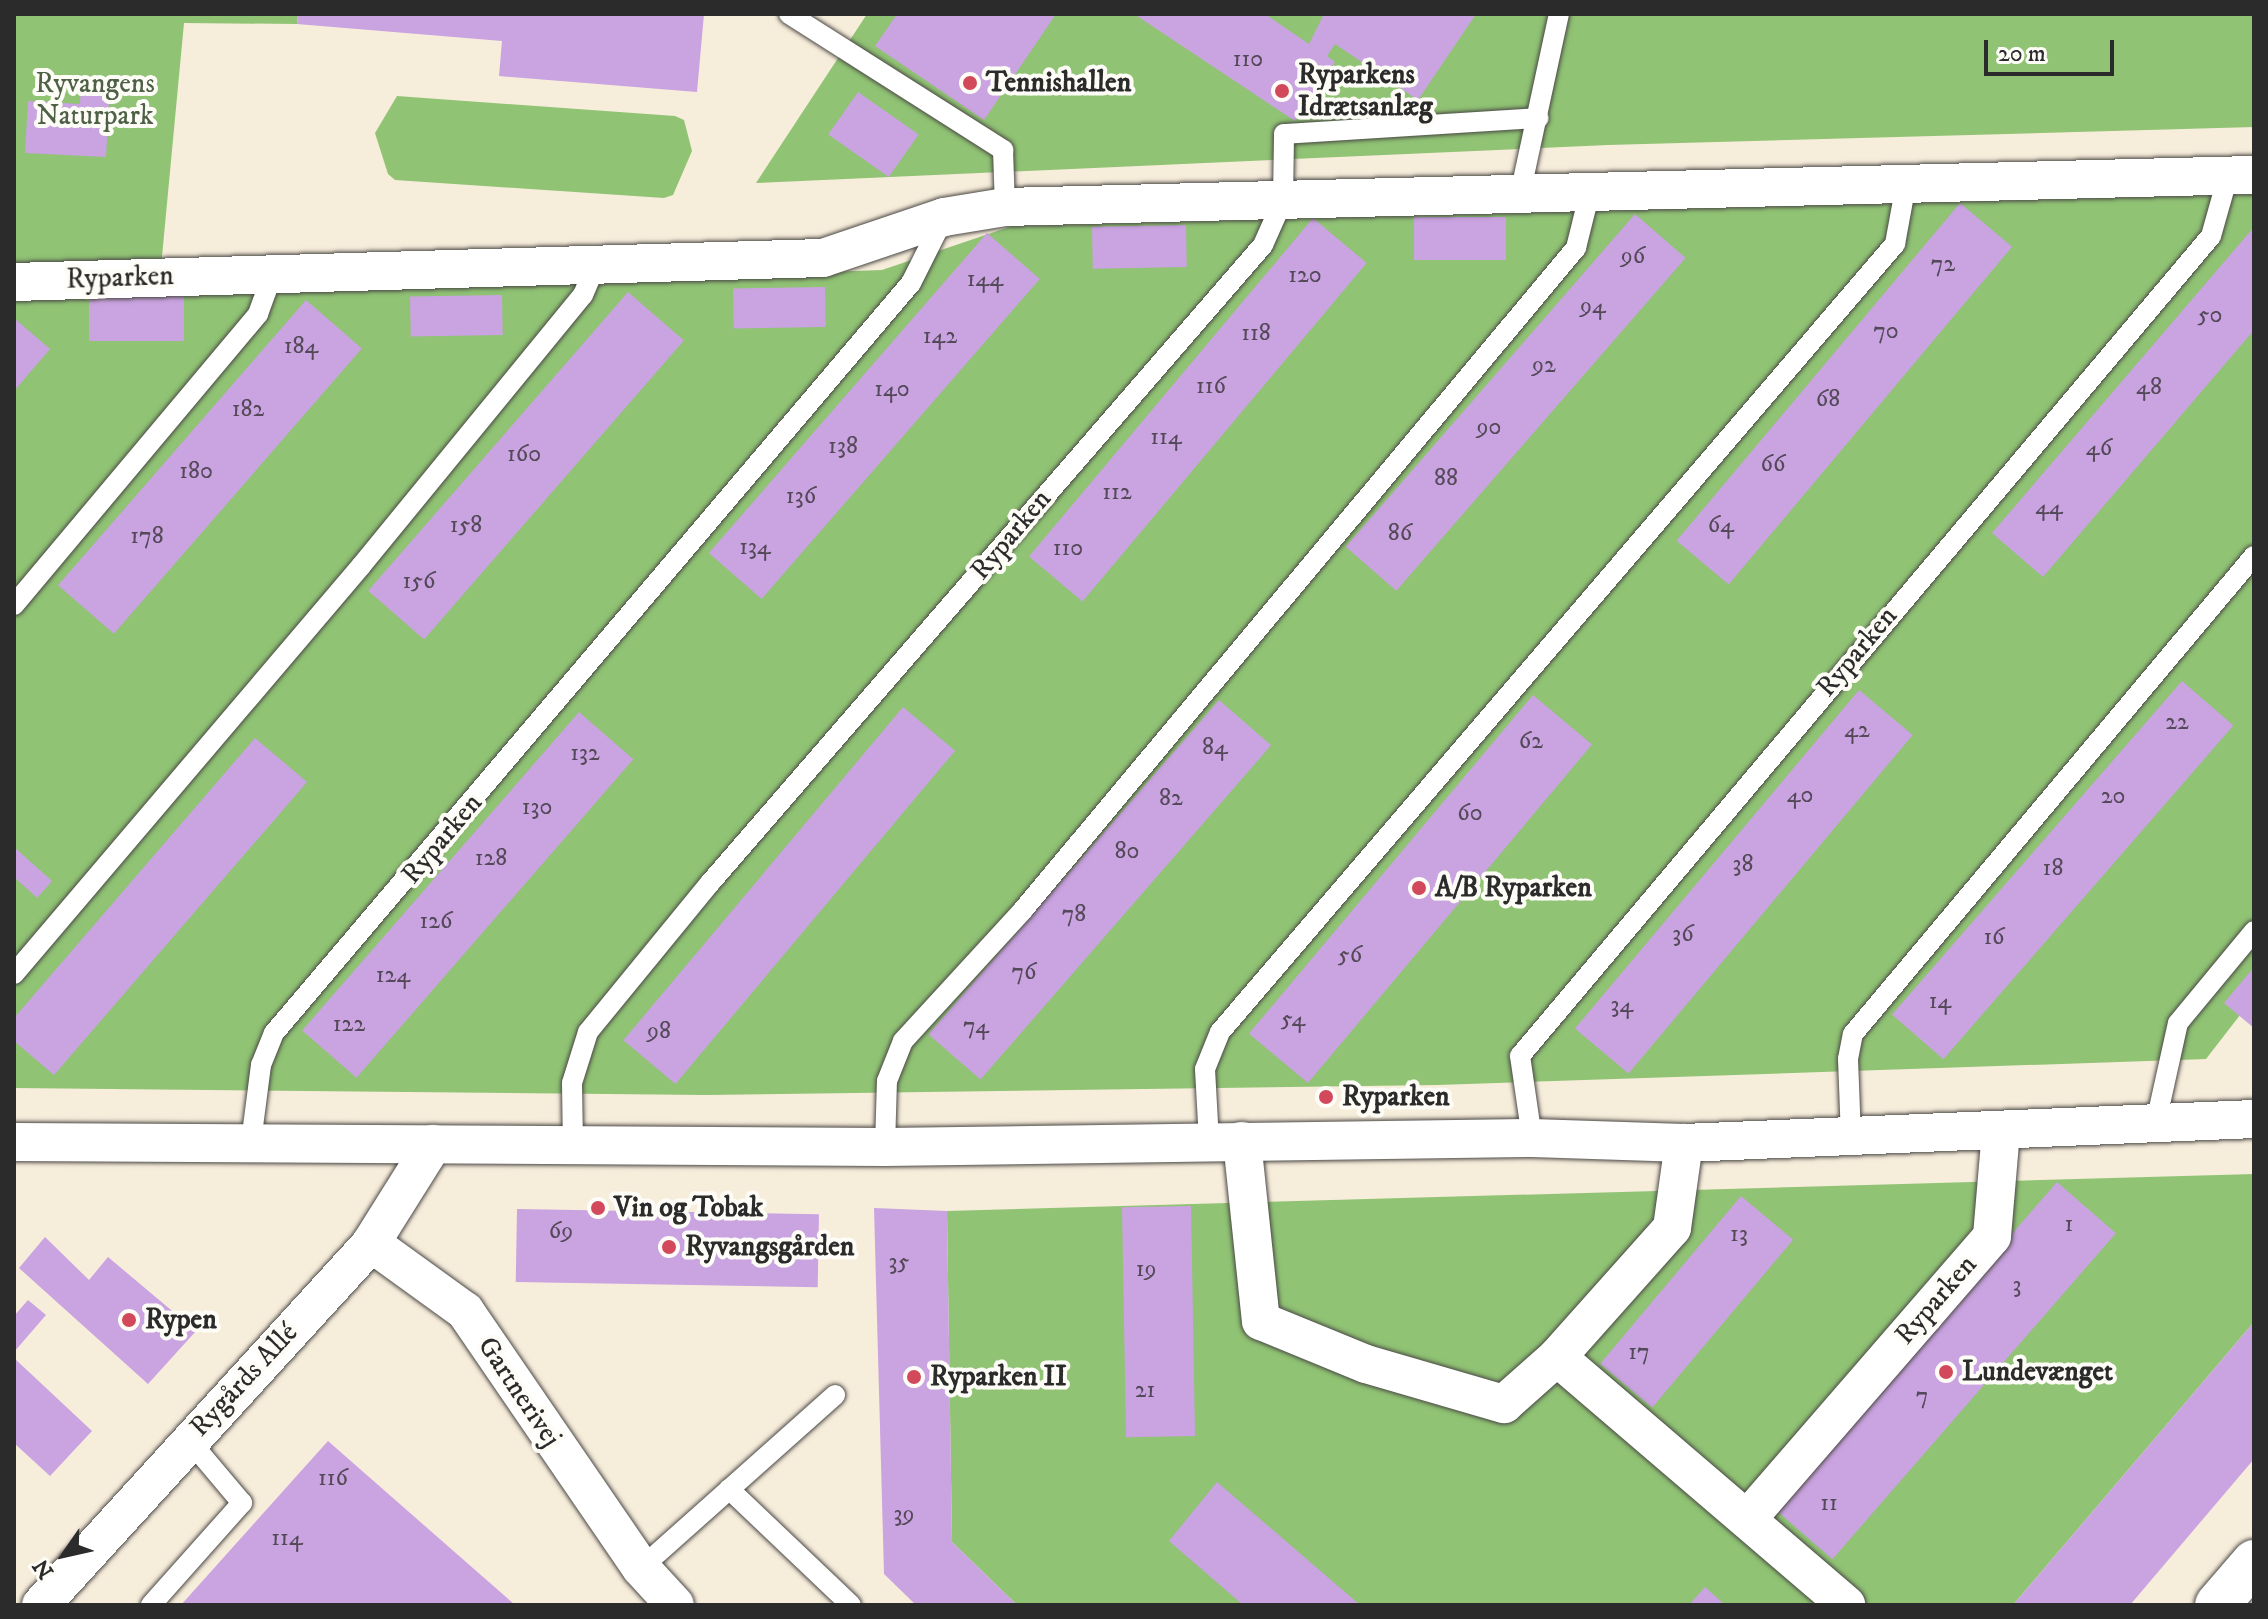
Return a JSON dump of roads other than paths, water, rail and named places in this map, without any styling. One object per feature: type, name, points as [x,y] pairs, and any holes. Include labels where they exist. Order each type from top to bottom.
[{"type":"street","name":"Ryparken","points":[[14,282],[823,258],[944,217],[1005,207],[2241,176]]},
{"type":"street","points":[[14,1142],[885,1147],[1532,1138],[1684,1143],[2254,1119]]},
{"type":"street","name":"Ryparken","points":[[1749,1517],[1992,1236],[2001,1131]]},
{"type":"street","points":[[1226,1141],[1261,1321],[1366,1364],[1504,1404],[1557,1357],[1672,1228],[1684,1143]]},
{"type":"street","name":"Rygårds Allé","points":[[41,1605],[371,1243],[433,1144]]},
{"type":"street","name":"Gartnerivej","points":[[371,1243],[465,1311],[641,1568],[675,1605]]},
{"type":"street","points":[[1557,1357],[1749,1517],[1846,1605]]},
{"type":"street","points":[[2217,1605],[2254,1562]]},
{"type":"lane","points":[[789,14],[1003,150],[1005,207]]},
{"type":"lane","points":[[1520,194],[1559,14]]},
{"type":"lane","points":[[1283,200],[1284,134],[1538,118]]},
{"type":"lane","name":"Ryparken","points":[[1532,1138],[1520,1056],[2211,236],[2241,176]]},
{"type":"lane","points":[[1226,1141],[1205,1069],[1220,1032],[1895,244],[1906,184]]},
{"type":"lane","points":[[885,1147],[887,1081],[903,1041],[1023,910],[1576,248],[1590,192]]},
{"type":"lane","name":"Ryparken","points":[[573,1147],[572,1083],[588,1032],[710,883],[1263,245],[1283,200]]},
{"type":"lane","name":"Ryparken","points":[[251,1142],[261,1065],[274,1033],[911,283],[944,217]]},
{"type":"lane","points":[[14,974],[361,566],[583,295],[596,265]]},
{"type":"lane","points":[[14,605],[258,314],[273,273]]},
{"type":"lane","points":[[1851,1137],[1848,1059],[1853,1034],[2254,556]]},
{"type":"lane","points":[[2156,1122],[2178,1023],[2254,931]]},
{"type":"lane","points":[[641,1568],[835,1395]]},
{"type":"lane","points":[[151,1605],[242,1503],[189,1440]]},
{"type":"lane","points":[[729,1489],[851,1605]]},
{"type":"place","name":"Tennishallen","points":[[970,83]]},
{"type":"place","name":"Ryparkens Idrætsanlæg","points":[[1282,91]]},
{"type":"place","name":"A/B Ryparken","points":[[1419,888]]},
{"type":"place","name":"Ryparken","points":[[1326,1097]]},
{"type":"place","name":"Vin og Tobak","points":[[598,1208]]},
{"type":"place","name":"Ryvangsgården","points":[[669,1247]]},
{"type":"place","name":"Rypen","points":[[129,1320]]},
{"type":"place","name":"Lundevænget","points":[[1946,1372]]},
{"type":"place","name":"Ryparken II","points":[[914,1377]]},
{"type":"park label","name":"Ryvangens Naturpark","points":[[95,100]]}]
